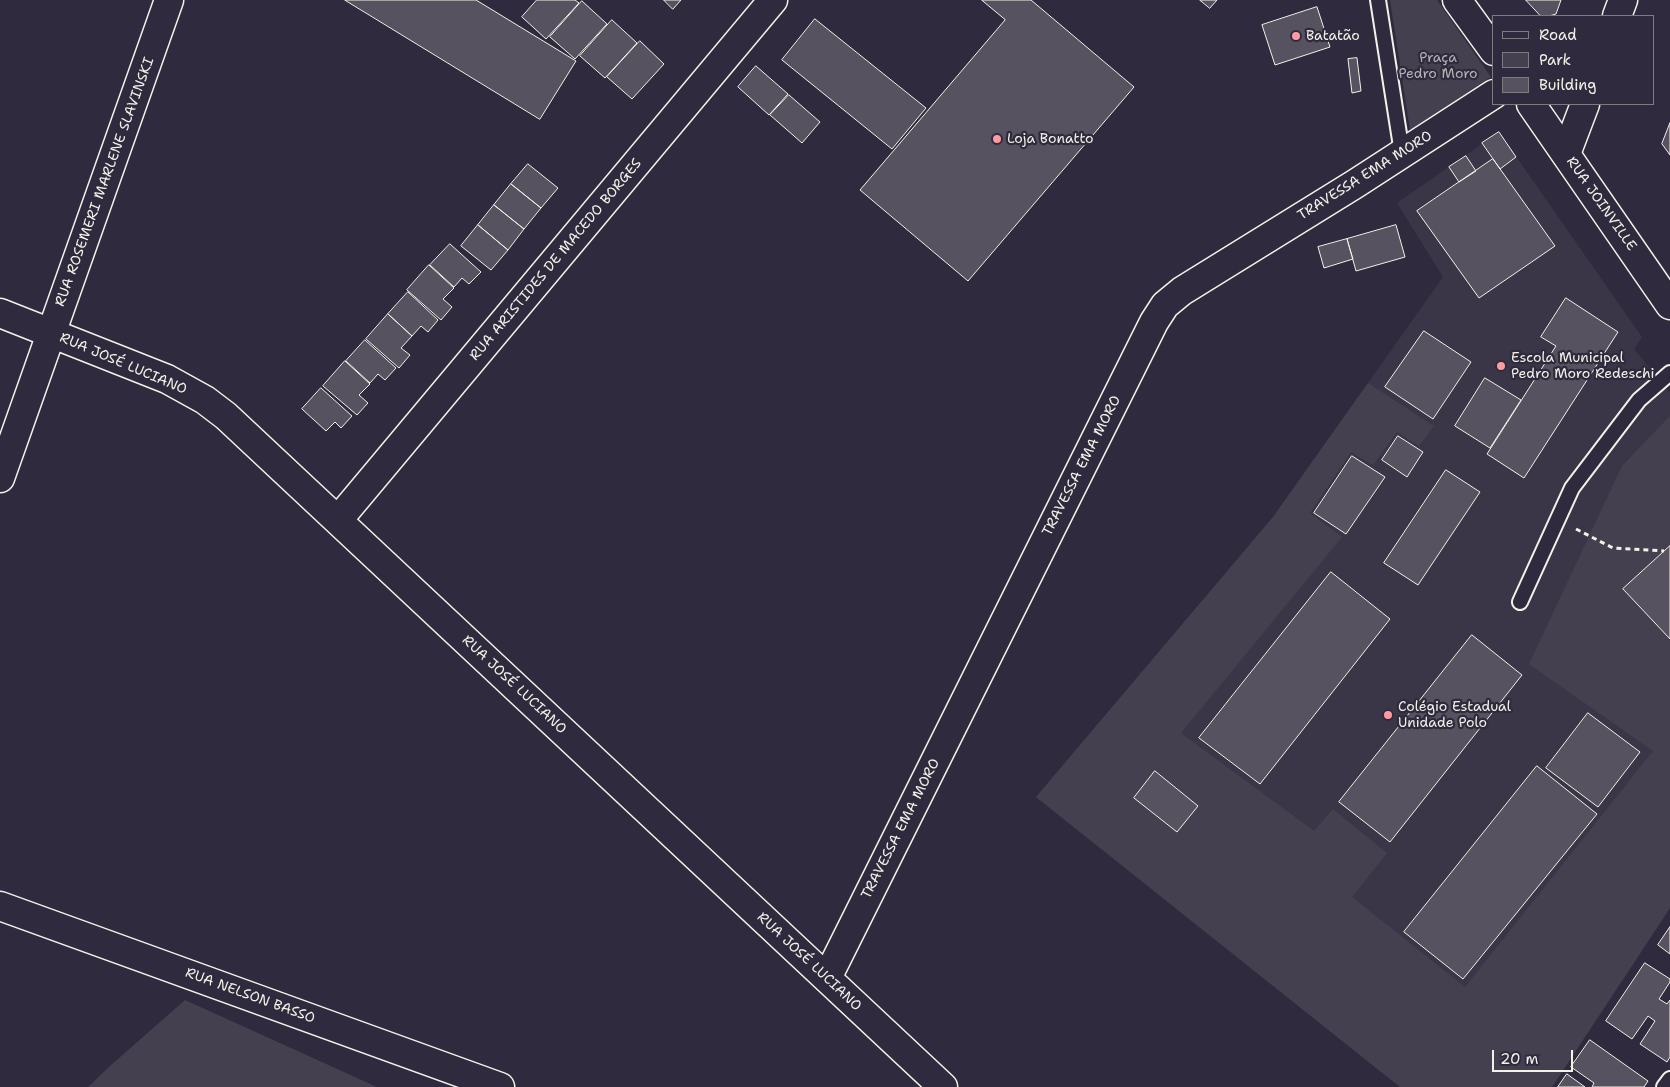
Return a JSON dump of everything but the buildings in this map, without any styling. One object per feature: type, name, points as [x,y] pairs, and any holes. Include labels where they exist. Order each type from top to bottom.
[{"type":"street","name":"RUA ROSEMERI MARLENE SLAVINSKI","points":[[0,478],[169,0]]},
{"type":"street","name":"RUA ARISTIDES DE MACEDO BORGES","points":[[338,520],[773,0]]},
{"type":"street","points":[[1457,0],[1492,48]]},
{"type":"street","points":[[1617,15],[1623,0]]},
{"type":"street","name":"TRAVESSA EMA MORO","points":[[826,978],[1154,322],[1165,305],[1182,291],[1492,95]]},
{"type":"street","name":"RUA JOINVILLE","points":[[1532,105],[1670,305]]},
{"type":"street","points":[[1566,154],[1585,105]]},
{"type":"street","name":"RUA JOSÉ LUCIANO","points":[[0,313],[167,379],[205,400],[226,416],[943,1087]]},
{"type":"street","name":"RUA NELSON BASSO","points":[[0,906],[500,1087]]},
{"type":"lane","points":[[1378,0],[1402,153]]},
{"type":"lane","points":[[1520,602],[1572,488],[1639,400],[1670,373]]},
{"type":"lane","points":[[1664,1087],[1670,1079]]},
{"type":"path","points":[[1558,519],[1613,548],[1664,551]]},
{"type":"shaded area","name":"Colégio Estadual Unidade Polo","points":[[1499,132],[1642,337],[1634,349],[1670,393],[1670,908],[1552,1087],[1400,1087],[1036,797],[1273,517],[1443,277],[1397,203]]},
{"type":"green space","name":"Praça Pedro Moro","points":[[1390,0],[1437,0],[1491,77],[1410,130]]},
{"type":"green space","points":[[1368,383],[1434,426],[1419,446],[1397,432],[1373,465],[1351,452],[1310,513],[1342,537],[1181,733],[1314,831],[1333,809],[1387,853],[1352,897],[1465,987],[1653,751],[1529,664],[1622,466],[1670,416],[1670,908],[1552,1087],[1400,1087],[1036,797],[1273,517]]},
{"type":"green space","points":[[185,1000],[377,1087],[88,1087]]},
{"type":"place","name":"Batatão","points":[[1296,36]]},
{"type":"place","name":"Loja Bonatto","points":[[997,139]]},
{"type":"place","name":"Escola Municipal Pedro Moro Redeschi","points":[[1501,366]]},
{"type":"place","name":"Colégio Estadual Unidade Polo","points":[[1388,715]]}]
